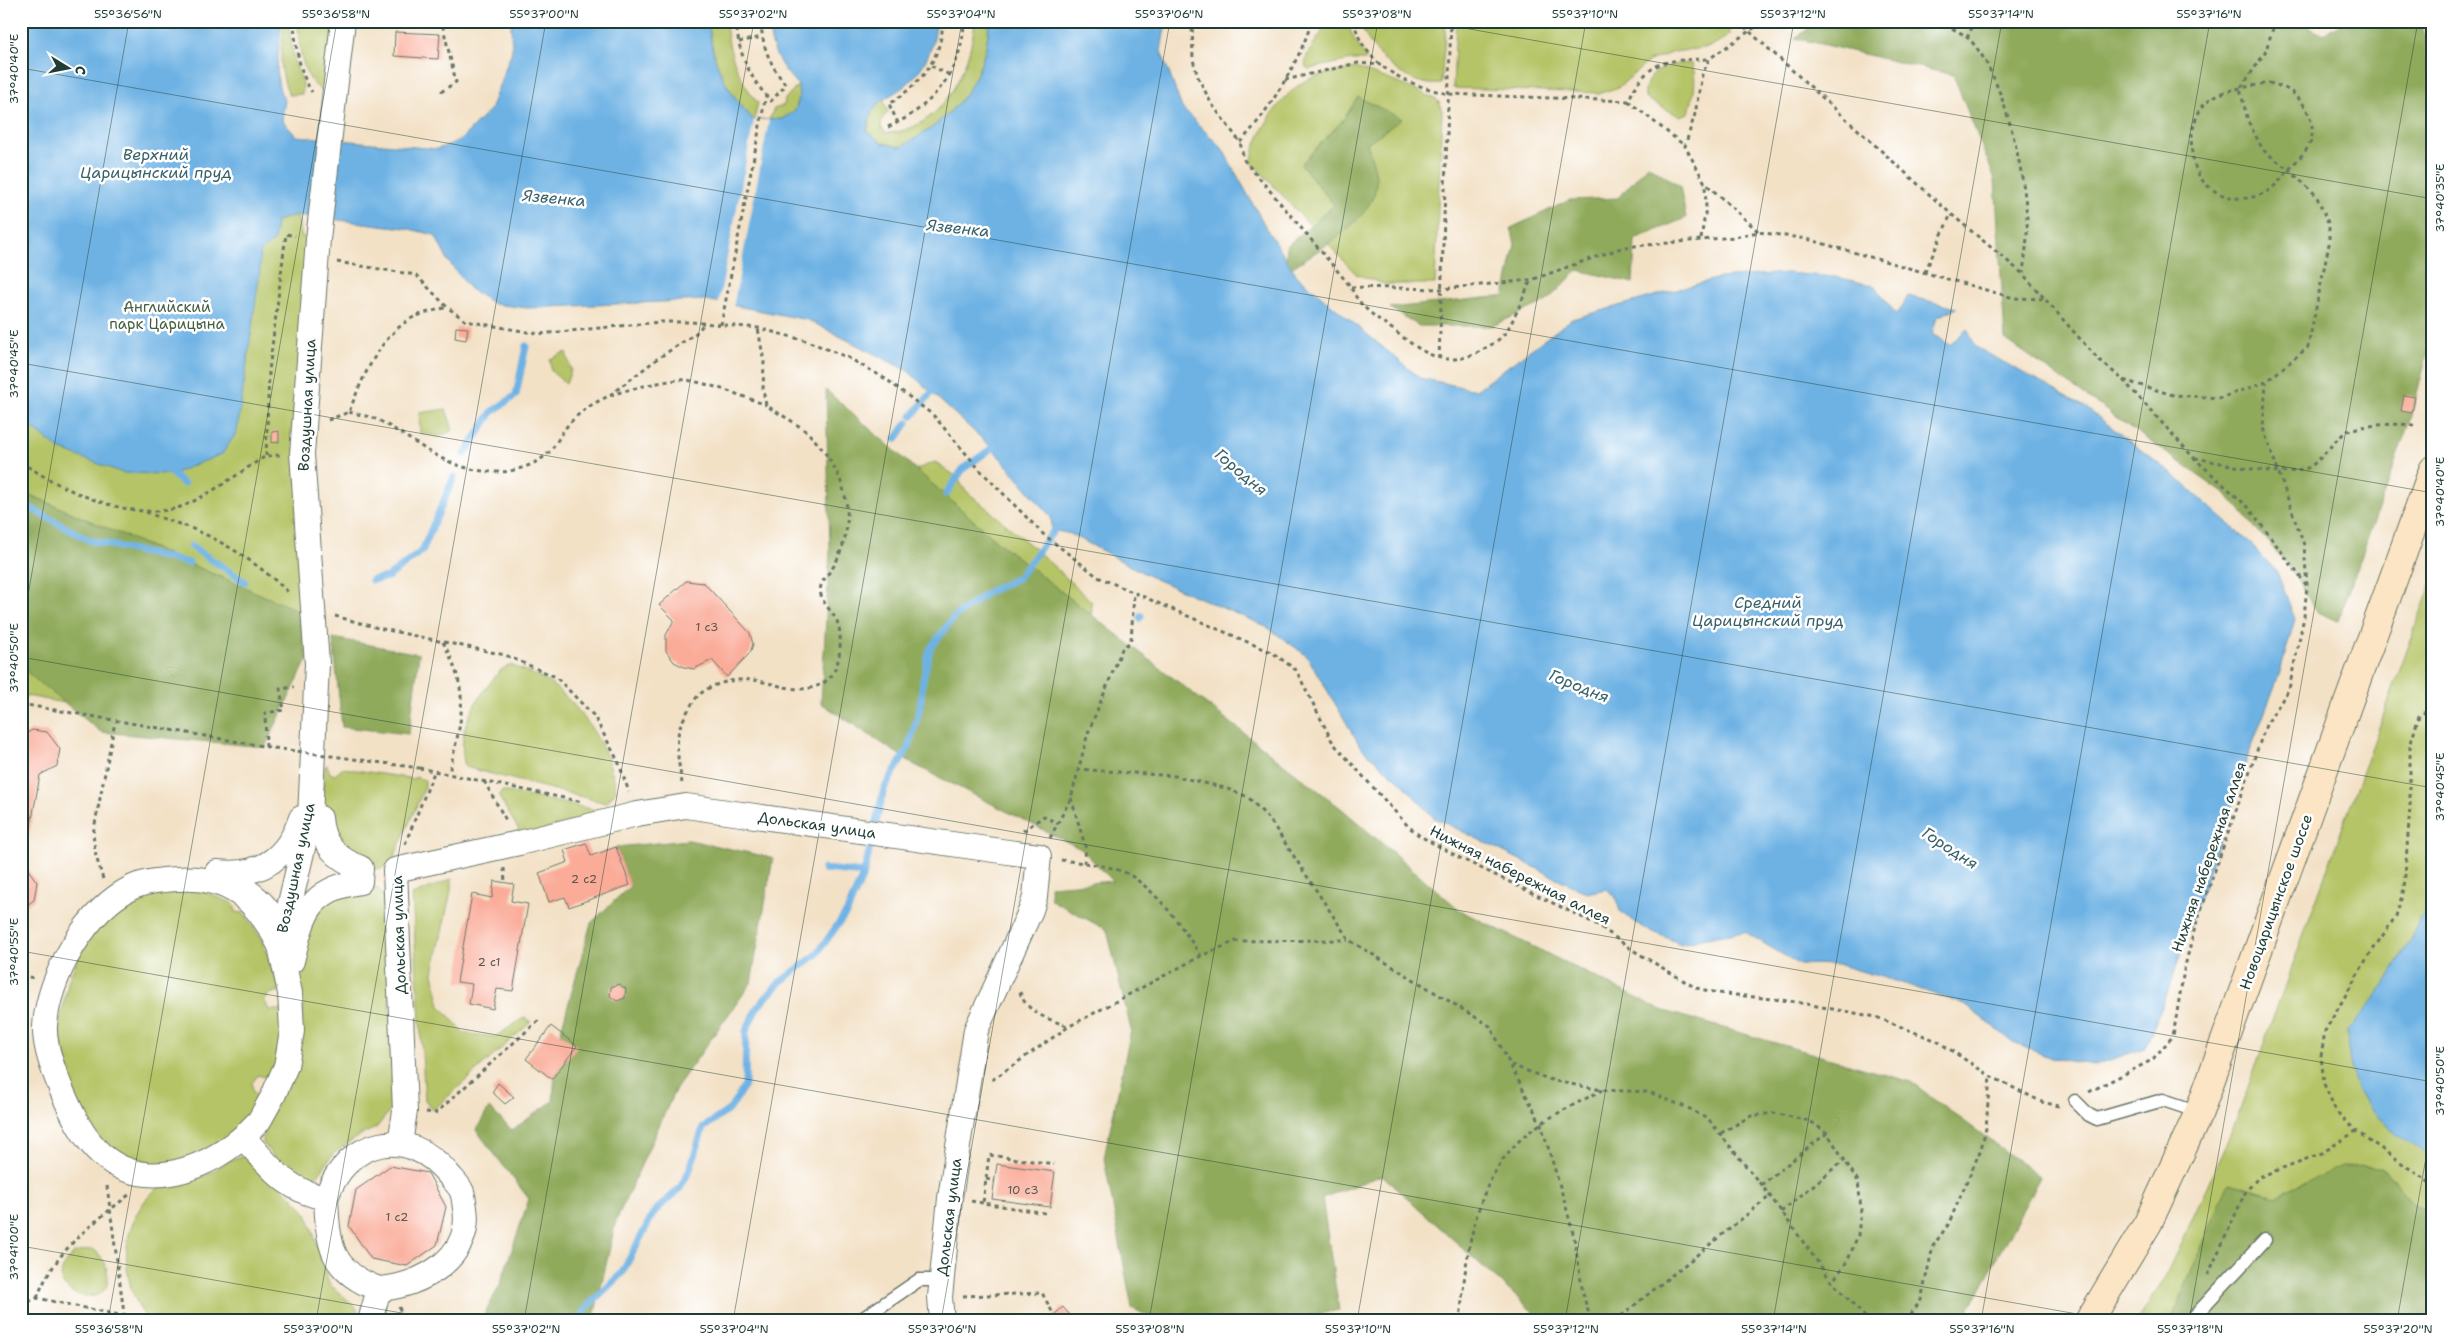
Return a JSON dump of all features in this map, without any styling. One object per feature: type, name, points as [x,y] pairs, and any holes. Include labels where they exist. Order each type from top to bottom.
[{"type":"main road","name":"Новоцарицынское шоссе","points":[[2090,1321],[2148,1223],[2199,1112],[2433,470]]},
{"type":"street","points":[[327,104],[344,21]]},
{"type":"street","name":"Воздушная улица","points":[[102,1156],[120,1166],[153,1175],[171,1174],[193,1168],[228,1150],[243,1137],[263,1113],[286,1066],[292,1031],[290,993],[281,941],[310,818],[317,664],[311,606],[302,454],[314,242],[327,104]]},
{"type":"street","name":"Дольская улица","points":[[400,1143],[405,1111],[395,874],[637,814],[686,806],[1050,858],[1010,960],[976,1030],[950,1198],[941,1289],[942,1321]]},
{"type":"street","points":[[301,818],[320,818],[321,829],[330,850],[343,862],[361,868],[360,874],[360,882],[342,884],[323,894],[312,906],[301,923],[292,961],[281,941],[244,891],[217,872],[248,873],[269,863],[286,849],[294,837],[301,818]]},
{"type":"street","points":[[102,1156],[85,1136],[71,1113],[52,1065],[45,1028],[48,1001],[58,972],[78,939],[110,901],[134,887],[158,880],[186,878],[220,884],[244,891],[360,874],[395,874]]},
{"type":"street","points":[[243,1137],[280,1177],[298,1191],[326,1198]]},
{"type":"street","points":[[400,1143],[422,1151],[441,1165],[462,1190],[466,1217],[460,1244],[445,1263],[427,1276],[392,1288],[379,1289],[360,1282],[340,1265],[328,1237],[326,1198],[332,1183],[342,1168],[356,1154],[376,1146],[400,1143]]},
{"type":"street","points":[[370,1321],[379,1289]]},
{"type":"lane","points":[[2075,1101],[2089,1115],[2097,1119],[2163,1100],[2199,1112]]},
{"type":"lane","points":[[2190,1321],[2266,1240]]},
{"type":"lane","points":[[859,1321],[919,1280],[941,1289]]},
{"type":"path","points":[[294,21],[294,42],[307,85],[327,104]]},
{"type":"path","points":[[428,21],[442,22],[456,82],[441,92]]},
{"type":"path","points":[[737,21],[739,42],[745,62],[771,101],[786,85],[766,55],[761,21]]},
{"type":"path","points":[[898,123],[890,104],[913,88],[931,66],[938,49],[943,21]]},
{"type":"path","points":[[888,127],[918,111],[936,95],[950,75],[959,55],[964,21]]},
{"type":"path","points":[[1192,21],[1193,60],[1198,77],[1211,103],[1240,142],[1244,160],[1351,287],[1358,302],[1411,344],[1439,359],[1449,361],[1471,356],[1497,341],[1510,324],[1531,280]]},
{"type":"path","points":[[1240,142],[1256,127],[1285,80],[1313,21]]},
{"type":"path","points":[[1353,21],[1362,44],[1382,66],[1398,78],[1423,88],[1448,94],[1628,101],[1684,146],[1705,183],[1758,232]]},
{"type":"path","points":[[1439,359],[1451,21]]},
{"type":"path","points":[[1738,21],[1950,214],[2024,274],[2044,300],[2096,357],[2123,380],[2194,458],[2248,507],[2307,586]]},
{"type":"path","points":[[1684,146],[1696,114],[1702,75],[1709,59],[1764,21]]},
{"type":"path","points":[[1938,21],[1967,38],[1982,57],[2003,99],[2018,155],[2027,221],[2024,274]]},
{"type":"path","points":[[1967,38],[1975,21]]},
{"type":"path","points":[[2123,380],[2172,395],[2220,398],[2266,382],[2308,347],[2329,244],[2329,225],[2316,195],[2289,170],[2263,150],[2248,121],[2240,89],[2265,53],[2274,23],[2304,28],[2318,21]]},
{"type":"path","points":[[739,42],[762,38]]},
{"type":"path","points":[[1628,101],[1636,85],[1654,66],[1677,60],[1709,59]]},
{"type":"path","points":[[1285,80],[1358,63],[1382,66]]},
{"type":"path","points":[[931,66],[950,75]]},
{"type":"path","points":[[2269,83],[2289,90],[2301,100],[2310,117],[2313,134],[2308,147],[2268,192],[2250,198],[2228,198],[2208,187],[2197,173],[2191,150],[2195,117],[2213,97],[2240,89],[2269,83]]},
{"type":"path","points":[[721,325],[766,95]]},
{"type":"path","points":[[1701,239],[1706,208],[1705,183]]},
{"type":"path","points":[[1924,272],[1950,214]]},
{"type":"path","points":[[1351,287],[1441,290],[1531,280],[1624,247],[1734,237],[1758,232],[1807,239],[2014,298],[2044,300]]},
{"type":"path","points":[[266,456],[269,371],[286,234],[416,274],[447,307],[466,321],[538,334],[660,322],[705,323],[758,328],[764,362],[763,390],[766,405]]},
{"type":"path","points":[[349,412],[359,386],[384,342],[408,320],[447,307]]},
{"type":"path","points":[[304,429],[349,412],[380,421],[429,453],[476,472],[504,472],[524,468],[553,448],[567,425],[581,412],[609,396],[656,359],[694,334],[705,323]]},
{"type":"path","name":"Нижняя набережная аллея","points":[[758,328],[807,340],[847,356],[886,378],[933,415],[980,470],[1043,534],[1098,577],[1134,594],[1206,622],[1273,653],[1296,670],[1332,743],[1408,826],[1420,836],[1462,859],[1598,925],[1631,950],[1696,988],[1718,993],[1790,1001],[1876,1017],[1937,1041],[1990,1076],[2042,1102],[2058,1106],[2065,1106],[2152,1060],[2173,1036],[2184,970],[2195,927],[2266,725],[2289,688],[2304,617],[2307,586],[2304,545],[2263,428],[2266,382]]},
{"type":"path","points":[[609,396],[664,382],[684,380],[719,388],[766,405],[808,434],[830,459],[841,483],[849,510],[848,533],[836,564],[821,584],[821,595],[838,624],[838,661],[827,681],[797,690],[752,680],[725,681],[699,694],[681,724],[678,755],[686,806]]},
{"type":"path","points":[[2194,458],[2279,472],[2307,468],[2349,430],[2409,423],[2416,426]]},
{"type":"path","points":[[146,512],[169,510],[188,504],[266,456],[302,454]]},
{"type":"path","points":[[21,462],[47,480],[75,492],[129,509],[146,512],[172,524],[193,529],[254,563],[299,602],[378,628],[505,655],[556,677],[594,716],[618,761],[637,814]]},
{"type":"path","points":[[1134,594],[1131,641],[1122,649],[1088,733],[1071,798],[1058,824],[1050,858],[1084,863],[1132,876],[1175,916],[1201,956]]},
{"type":"path","points":[[443,641],[456,666],[463,702],[449,773]]},
{"type":"path","points":[[266,747],[265,713],[284,710],[280,689],[300,686]]},
{"type":"path","points":[[21,704],[266,747],[434,770],[589,804]]},
{"type":"path","points":[[2433,707],[2418,716],[2410,746],[2410,807],[2404,889],[2396,916],[2366,960],[2325,1031],[2321,1056],[2324,1084],[2336,1111],[2356,1131],[2433,1185]]},
{"type":"path","points":[[110,901],[96,856],[93,834],[115,722]]},
{"type":"path","points":[[395,874],[434,770]]},
{"type":"path","points":[[1077,770],[1175,776],[1225,788],[1248,798],[1270,820],[1349,940],[1490,1026],[1541,1124],[1574,1237],[1583,1294],[1591,1321]]},
{"type":"path","points":[[484,781],[519,844]]},
{"type":"path","points":[[1071,798],[1086,849],[1084,863]]},
{"type":"path","points":[[1044,816],[1058,824]]},
{"type":"path","points":[[964,1103],[985,1085],[1068,1027],[1201,956],[1236,941],[1349,940]]},
{"type":"path","points":[[1010,960],[1021,997],[1036,1014],[1068,1027]]},
{"type":"path","points":[[405,1111],[436,1113],[540,1019]]},
{"type":"path","points":[[1510,1064],[1554,1081],[1602,1090],[1649,1092],[1690,1109],[1709,1120],[1722,1133],[1770,1196],[1832,1282],[1869,1321]]},
{"type":"path","points":[[1906,1321],[1922,1300],[1933,1246],[1948,1225],[1981,1150],[1986,1128],[1990,1076]]},
{"type":"path","points":[[1460,1321],[1472,1235],[1484,1194],[1498,1164],[1520,1139],[1541,1124],[1602,1090]]},
{"type":"path","points":[[1722,1133],[1752,1116],[1773,1113],[1810,1121],[1827,1133],[1858,1181],[1861,1209],[1858,1235],[1848,1260],[1832,1282]]},
{"type":"path","points":[[2207,1276],[2246,1191],[2259,1177],[2322,1153],[2356,1131]]},
{"type":"path","points":[[1761,1185],[1827,1133]]},
{"type":"path","points":[[1045,1213],[983,1203],[989,1155],[1054,1164]]},
{"type":"path","points":[[21,1305],[37,1298],[124,1319],[102,1156]]},
{"type":"path","points":[[1781,1212],[1845,1159]]},
{"type":"path","points":[[986,1179],[995,1181]]},
{"type":"path","points":[[1615,1321],[1770,1196]]},
{"type":"path","points":[[37,1298],[45,1277],[61,1253],[110,1210]]},
{"type":"path","points":[[941,1289],[1042,1293],[1054,1315]]},
{"type":"green space","points":[[285,21],[288,21],[294,61],[303,83],[302,94],[289,95],[285,84],[281,66],[281,50]]},
{"type":"green space","points":[[298,21],[336,21],[328,92],[319,89],[307,74],[299,41]]},
{"type":"green space","points":[[709,21],[726,21],[729,44],[735,65],[758,103],[754,120],[736,99],[722,75],[713,49]]},
{"type":"green space","points":[[975,21],[989,21],[987,43],[973,81],[963,97],[950,112],[918,137],[900,147],[882,143],[867,131],[871,113],[883,99],[888,112],[882,119],[881,127],[886,133],[906,130],[923,122],[937,110],[950,95],[967,59]]},
{"type":"green space","points":[[1329,21],[1349,21],[1353,36],[1367,58],[1365,60],[1351,60],[1308,69],[1305,66],[1307,55]]},
{"type":"green space","points":[[1359,21],[1446,21],[1441,84],[1428,84],[1415,80],[1391,66],[1372,45]]},
{"type":"green space","points":[[1456,21],[1722,21],[1729,28],[1730,35],[1710,47],[1674,52],[1649,61],[1619,87],[1601,93],[1453,88]]},
{"type":"green space","points":[[1855,21],[2296,21],[2323,34],[2347,21],[2418,21],[2433,51],[2433,334],[2409,423],[2338,621],[2316,611],[2290,568],[2229,497],[2005,339],[1995,179],[1953,75],[1795,38],[1812,26]]},
{"type":"green space","points":[[1682,63],[1692,64],[1695,82],[1689,113],[1679,116],[1645,98],[1645,90],[1647,83],[1655,73]]},
{"type":"green space","points":[[1355,68],[1386,78],[1434,98],[1442,108],[1435,284],[1384,284],[1356,274],[1252,163],[1253,152],[1264,128],[1280,103],[1290,93],[1309,79]]},
{"type":"green space","points":[[798,85],[799,98],[795,111],[782,119],[769,120],[774,109],[784,105],[785,99]]},
{"type":"green space","points":[[1358,97],[1402,119],[1367,143],[1374,164],[1376,177],[1375,192],[1368,206],[1357,220],[1328,244],[1285,272],[1287,246],[1334,205],[1301,164],[1343,120]]},
{"type":"green space","name":"Английский парк Царицына","points":[[21,126],[297,215],[302,237],[318,239],[305,399],[316,657],[294,664],[256,738],[21,695]]},
{"type":"green space","points":[[1648,165],[1680,186],[1686,218],[1635,239],[1633,283],[1578,270],[1547,301],[1492,326],[1419,326],[1390,308],[1504,296],[1515,244],[1511,228],[1570,200],[1618,198]]},
{"type":"green space","points":[[566,352],[571,370],[566,384],[551,371],[550,359]]},
{"type":"green space","points":[[826,390],[999,543],[1342,809],[1461,911],[1661,1010],[1911,1082],[2040,1177],[1963,1321],[1543,1321],[1382,1175],[1322,1198],[1339,1310],[1285,1321],[1158,1321],[1132,1308],[1104,1158],[1131,1030],[1107,930],[1051,900],[1050,886],[1113,881],[1081,849],[915,765],[821,703],[830,550]]},
{"type":"green space","points":[[446,409],[453,430],[439,437],[420,433],[419,413]]},
{"type":"green space","points":[[935,462],[957,477],[965,490],[1034,548],[1091,601],[1093,622],[915,484],[917,469]]},
{"type":"green space","points":[[21,491],[297,610],[307,660],[265,747],[101,732],[29,674],[21,664]]},
{"type":"green space","points":[[2433,579],[2433,1321],[2137,1321],[2165,1278],[2232,1131]]},
{"type":"green space","points":[[333,638],[419,654],[409,734],[342,727]]},
{"type":"green space","points":[[511,665],[550,683],[566,697],[587,721],[603,748],[613,776],[616,791],[606,803],[465,767],[463,755],[464,732],[471,711],[497,674]]},
{"type":"green space","points":[[327,765],[330,773],[335,775],[343,768],[414,779],[415,777],[425,780],[425,787],[391,864],[376,869],[361,868],[320,818],[325,766]]},
{"type":"green space","points":[[502,791],[602,811],[523,837],[499,797]]},
{"type":"green space","points":[[689,840],[773,858],[751,983],[676,1088],[616,1221],[593,1321],[481,1321],[500,1285],[529,1199],[476,1130],[489,1108],[512,1130],[553,1101],[557,1045],[591,923],[630,886],[616,847]]},
{"type":"green space","points":[[452,879],[433,973],[440,1006],[464,1033],[495,1037],[525,1017],[531,1022],[433,1110],[425,1100],[412,895]]},
{"type":"green space","points":[[370,885],[378,889],[385,897],[393,1107],[376,1128],[360,1135],[334,1153],[318,1175],[311,1180],[302,1181],[290,1178],[263,1143],[263,1132],[302,1034],[303,1005],[298,972],[292,961],[311,906]]},
{"type":"green space","points":[[163,888],[203,891],[234,904],[236,912],[244,913],[261,938],[280,991],[269,994],[265,1001],[269,1010],[283,1010],[281,1038],[272,1079],[258,1075],[252,1083],[253,1092],[263,1099],[250,1119],[188,1164],[152,1164],[112,1149],[92,1132],[62,1067],[59,1025],[69,979],[80,953],[97,930],[121,907],[143,893]]},
{"type":"green space","points":[[240,1157],[248,1157],[264,1169],[299,1204],[308,1216],[329,1284],[355,1306],[362,1321],[149,1321],[139,1307],[132,1291],[128,1274],[128,1238],[133,1221],[153,1192],[159,1188],[172,1183],[201,1177]]},
{"type":"green space","points":[[2343,1166],[2382,1167],[2413,1204],[2433,1211],[2433,1321],[2170,1321],[2229,1183],[2276,1196]]},
{"type":"green space","points":[[93,1249],[105,1264],[107,1284],[102,1292],[94,1296],[74,1293],[66,1287],[62,1278],[63,1268],[74,1253]]},
{"type":"water","name":"Средний Царицынский пруд","points":[[21,21],[282,21],[277,73],[278,84],[285,100],[282,120],[296,136],[437,149],[459,141],[490,110],[512,51],[511,21],[709,21],[713,49],[722,75],[736,99],[754,120],[782,119],[795,111],[799,98],[798,85],[781,64],[773,48],[768,21],[936,21],[930,51],[920,69],[907,84],[878,105],[870,116],[867,131],[882,143],[900,147],[935,125],[963,97],[981,63],[987,43],[989,21],[1166,21],[1161,51],[1182,108],[1222,148],[1269,233],[1298,277],[1420,378],[1476,390],[1572,319],[1719,278],[1786,273],[1836,277],[1873,285],[1897,315],[1908,296],[1957,308],[1937,317],[1932,334],[1950,345],[1967,329],[1976,347],[2085,407],[2176,477],[2249,542],[2277,572],[2295,619],[2279,675],[2250,751],[2168,991],[2145,1048],[2095,1065],[2051,1058],[2013,1042],[1965,1005],[1905,984],[1840,965],[1798,964],[1745,932],[1681,944],[1642,927],[1620,911],[1615,896],[1606,889],[1587,893],[1433,817],[1401,782],[1362,749],[1307,656],[1267,627],[1153,578],[1071,534],[1052,530],[1051,517],[991,447],[908,371],[808,320],[706,300],[528,308],[494,304],[470,289],[448,261],[435,235],[405,228],[297,215],[276,221],[274,241],[260,252],[260,271],[237,432],[222,454],[172,474],[123,473],[59,449],[21,419]]},
{"type":"water","points":[[2433,892],[2433,1159],[2396,1132],[2369,1108],[2353,1076],[2347,1030],[2385,983],[2416,928]]},
{"type":"pier","points":[[754,120],[769,120],[733,308],[718,305]]},
{"type":"building","points":[[395,32],[440,34],[438,59],[394,56]]},
{"type":"building","points":[[456,327],[468,328],[466,340],[455,338]]},
{"type":"building","points":[[2404,395],[2415,397],[2412,413],[2401,411]]},
{"type":"building","points":[[279,431],[279,442],[272,443],[272,432]]},
{"type":"building","points":[[686,581],[704,583],[750,633],[753,644],[750,653],[727,677],[712,660],[694,669],[674,662],[666,651],[666,635],[674,620],[659,605]]},
{"type":"building","points":[[32,730],[47,732],[60,749],[57,766],[40,775],[24,864],[37,882],[34,900],[21,909],[21,737]]},
{"type":"building","points":[[586,843],[591,856],[616,847],[630,885],[569,907],[565,897],[549,902],[539,873],[568,862],[564,850]]},
{"type":"building","points":[[494,881],[514,884],[511,901],[528,904],[513,991],[497,989],[493,1009],[469,1004],[472,984],[457,982],[472,894],[492,898]]},
{"type":"building","points":[[619,984],[626,989],[625,998],[617,1001],[610,996],[611,987]]},
{"type":"building","points":[[551,1026],[577,1046],[552,1079],[526,1059]]},
{"type":"building","points":[[498,1083],[514,1097],[505,1104],[492,1092]]},
{"type":"building","points":[[997,1164],[1055,1172],[1050,1207],[992,1199]]},
{"type":"building","points":[[390,1166],[428,1173],[446,1207],[437,1245],[407,1266],[371,1259],[349,1226],[356,1190]]},
{"type":"building","points":[[1063,1307],[1075,1321],[1048,1321],[1054,1315]]},
{"type":"waterway","points":[[465,454],[492,412],[516,395],[526,346]]},
{"type":"waterway","points":[[912,416],[932,392]]},
{"type":"waterway","points":[[896,439],[907,423]]},
{"type":"waterway","points":[[946,494],[963,469],[999,443]]},
{"type":"waterway","points":[[172,474],[184,484]]},
{"type":"waterway","points":[[372,580],[388,577],[422,551],[454,477]]},
{"type":"waterway","points":[[21,503],[89,540],[189,563]]},
{"type":"waterway","points":[[580,1321],[585,1309],[622,1273],[654,1212],[680,1188],[690,1169],[703,1128],[730,1109],[745,1085],[746,1031],[757,1008],[780,982],[816,955],[847,912],[864,873],[884,789],[909,747],[920,708],[923,680],[930,649],[954,617],[990,591],[1018,578],[1058,525]]},
{"type":"waterway","points":[[191,546],[245,582]]},
{"type":"waterway","points":[[824,869],[864,873]]},
{"type":"water label","name":"Верхний Царицынский пруд","points":[[156,163]]},
{"type":"water label","name":"Язвенка","points":[[554,198]]},
{"type":"water label","name":"Язвенка","points":[[958,228]]},
{"type":"water label","name":"Городня","points":[[1241,472]]},
{"type":"water label","name":"Городня","points":[[1579,686]]},
{"type":"water label","name":"Городня","points":[[1950,848]]}]
